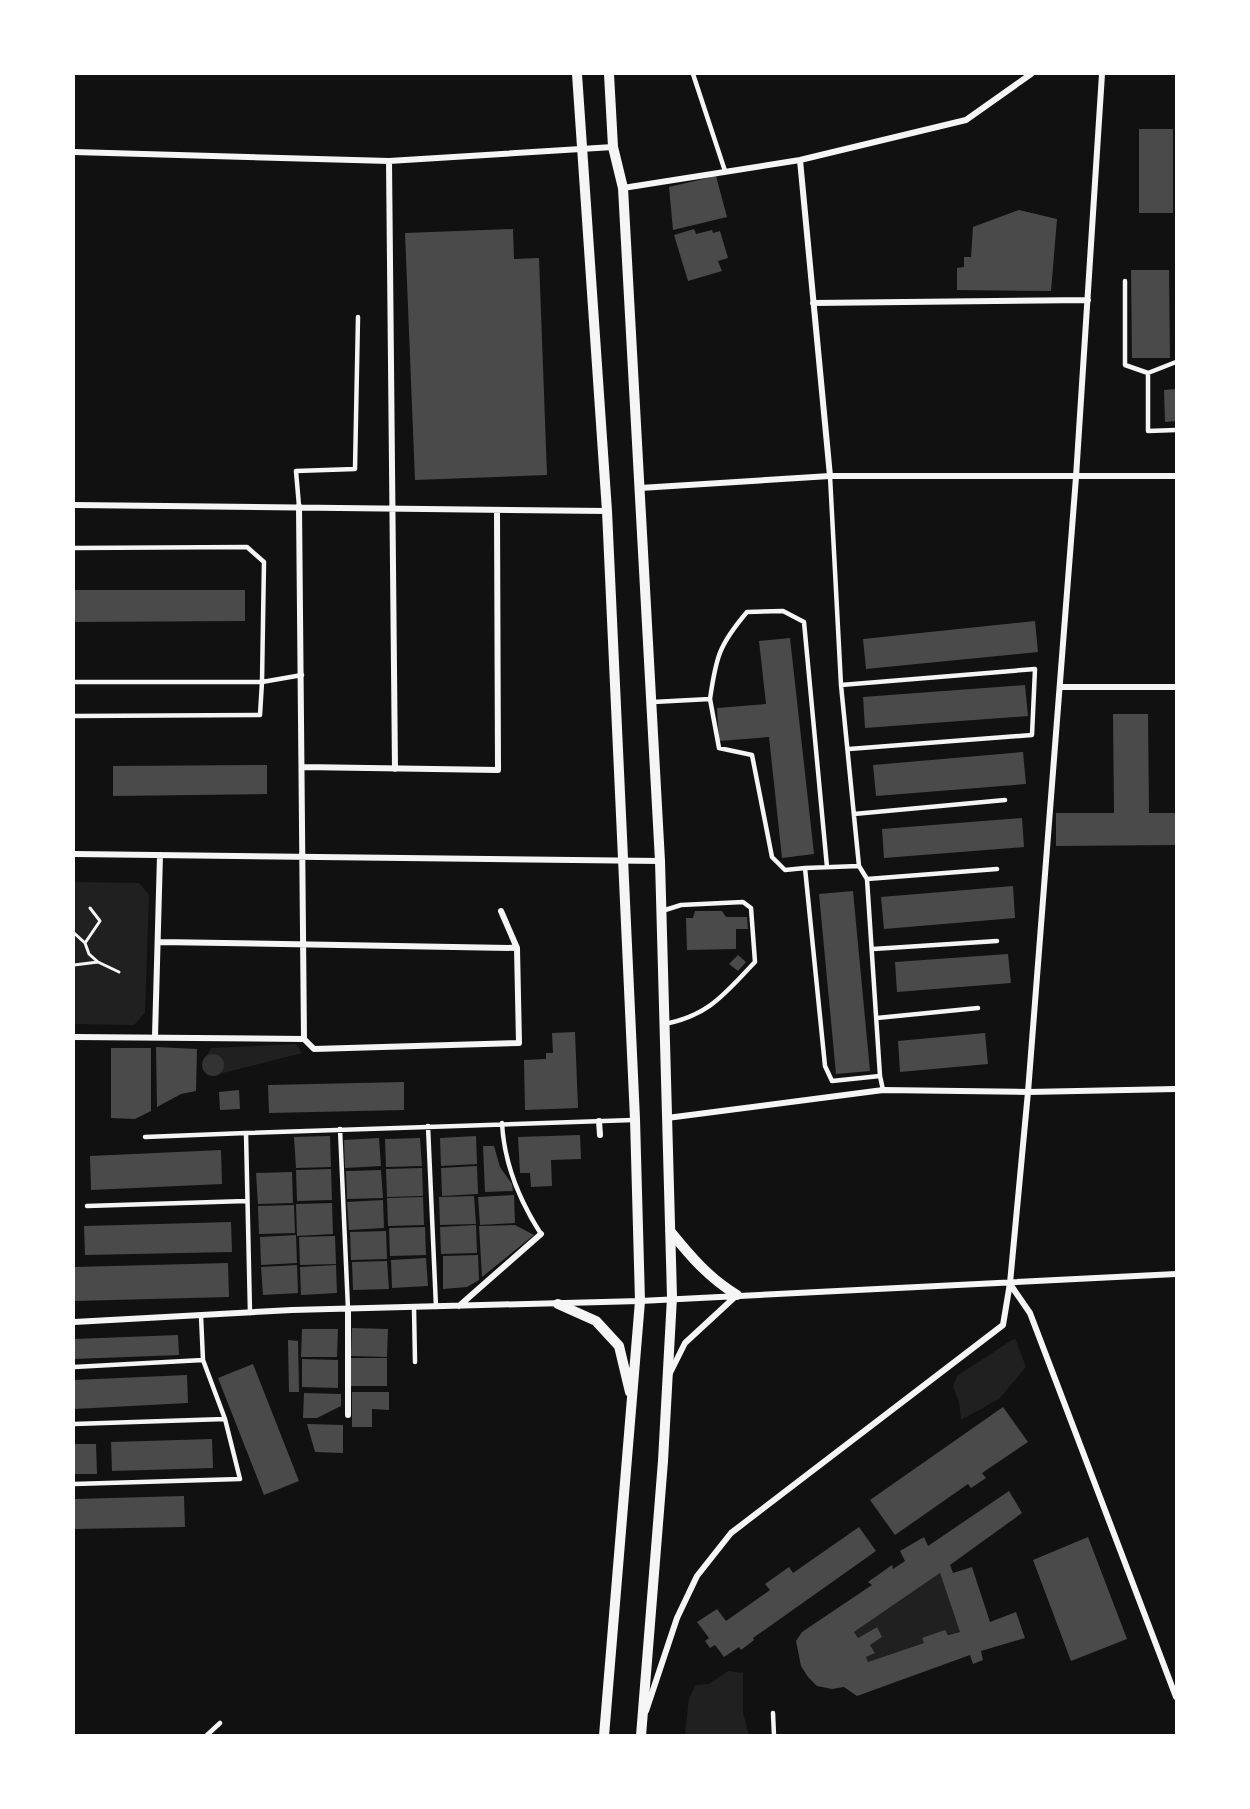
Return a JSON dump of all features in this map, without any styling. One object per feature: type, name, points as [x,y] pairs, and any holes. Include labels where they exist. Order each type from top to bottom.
[{"type":"street","points":[[577,74],[607,512],[635,1119],[640,1301],[604,1736]]},
{"type":"street","points":[[609,74],[613,147],[623,188],[653,702],[662,911],[672,1298],[641,1736]]},
{"type":"street","points":[[623,188],[800,160],[966,120],[1031,74]]},
{"type":"street","points":[[642,1723],[677,1618],[697,1576],[731,1533],[1003,1325],[1010,1284],[1028,1092],[1076,477],[1102,74]]},
{"type":"street","points":[[74,152],[389,161],[613,147]]},
{"type":"street","points":[[800,160],[830,476]]},
{"type":"street","points":[[389,161],[395,510],[395,769]]},
{"type":"street","points":[[813,303],[1088,300]]},
{"type":"street","points":[[640,488],[830,476],[1176,476]]},
{"type":"street","points":[[74,505],[299,506],[497,512],[607,512]]},
{"type":"street","points":[[299,506],[304,1039]]},
{"type":"street","points":[[303,767],[498,770],[497,512]]},
{"type":"street","points":[[1060,687],[1176,687]]},
{"type":"street","points":[[74,854],[660,861]]},
{"type":"street","points":[[155,1036],[160,942],[160,855]]},
{"type":"street","points":[[74,1037],[304,1039],[314,1049],[519,1043],[517,948],[501,911]]},
{"type":"street","points":[[160,942],[517,948]]},
{"type":"street","points":[[666,1118],[883,1090],[1028,1092],[1176,1089]]},
{"type":"street","points":[[599,1121],[600,1135]]},
{"type":"street","points":[[670,1231],[697,1264],[715,1281],[737,1295]]},
{"type":"street","points":[[459,1307],[541,1234]]},
{"type":"street","points":[[74,1322],[348,1309],[640,1301],[1176,1274]]},
{"type":"street","points":[[1010,1284],[1030,1313],[1176,1697]]},
{"type":"street","points":[[668,1377],[685,1343],[737,1295]]},
{"type":"street","points":[[558,1304],[596,1321],[619,1346],[633,1401]]},
{"type":"street","points":[[348,1309],[348,1415]]},
{"type":"lane","points":[[693,74],[725,171]]},
{"type":"lane","points":[[1125,281],[1125,365],[1148,373],[1176,362]]},
{"type":"lane","points":[[299,506],[297,471],[355,470],[358,317]]},
{"type":"lane","points":[[1148,373],[1148,431],[1176,430]]},
{"type":"lane","points":[[830,476],[841,685],[859,866],[867,879],[878,1018],[880,1076],[883,1090]]},
{"type":"lane","points":[[74,548],[248,547],[264,562],[260,715],[74,716]]},
{"type":"lane","points":[[827,867],[804,622],[783,611],[747,612],[729,633],[716,657],[710,699],[719,748],[752,755],[772,857],[785,870],[859,866]]},
{"type":"lane","points":[[841,685],[1035,669],[1032,735],[849,749]]},
{"type":"lane","points":[[74,682],[262,682],[302,675]]},
{"type":"lane","points":[[653,702],[710,699]]},
{"type":"lane","points":[[854,814],[1005,800]]},
{"type":"lane","points":[[805,868],[825,1066],[832,1081],[880,1076]]},
{"type":"lane","points":[[867,879],[997,869]]},
{"type":"lane","points":[[662,911],[681,905],[743,902],[751,908],[755,952],[755,962],[710,1007],[690,1019],[665,1024]]},
{"type":"lane","points":[[873,949],[997,941]]},
{"type":"lane","points":[[878,1018],[978,1008]]},
{"type":"lane","points":[[144,1137],[635,1119]]},
{"type":"lane","points":[[502,1123],[503,1146],[516,1184],[525,1208],[541,1234]]},
{"type":"lane","points":[[428,1126],[436,1307]]},
{"type":"lane","points":[[340,1129],[348,1309]]},
{"type":"lane","points":[[246,1133],[250,1313]]},
{"type":"lane","points":[[87,1206],[246,1201]]},
{"type":"lane","points":[[414,1308],[415,1362]]},
{"type":"lane","points":[[74,1484],[240,1479],[225,1419],[203,1360],[201,1316]]},
{"type":"lane","points":[[74,1367],[203,1360]]},
{"type":"lane","points":[[74,1424],[225,1419]]},
{"type":"lane","points":[[773,1713],[774,1736]]},
{"type":"lane","points":[[206,1736],[220,1723]]},
{"type":"path","points":[[85,943],[100,921],[90,908]]},
{"type":"path","points":[[74,933],[85,943],[89,954],[98,962],[119,972]]},
{"type":"path","points":[[74,965],[98,962]]},
{"type":"shaded area","points":[[74,882],[139,883],[149,895],[145,1013],[134,1025],[74,1024]]},
{"type":"shaded area","points":[[296,1044],[302,1053],[211,1076],[203,1070],[203,1063],[211,1048]]},
{"type":"shaded area","points":[[213,1054],[221,1057],[224,1065],[221,1073],[213,1076],[205,1073],[202,1065],[205,1057]]},
{"type":"shaded area","points":[[1015,1338],[1026,1367],[999,1399],[961,1420],[959,1402],[953,1386],[957,1376]]},
{"type":"shaded area","points":[[940,1573],[960,1632],[922,1638],[924,1643],[868,1662],[866,1657],[875,1653],[870,1645],[882,1637],[876,1627],[858,1638],[854,1632]]},
{"type":"shaded area","points":[[728,1671],[743,1673],[743,1713],[749,1735],[685,1735],[689,1698],[696,1685],[709,1684]]},
{"type":"building","points":[[1139,129],[1173,129],[1173,213],[1139,213]]},
{"type":"building","points":[[716,176],[727,217],[673,230],[669,187]]},
{"type":"building","points":[[1019,210],[1057,219],[1051,291],[957,290],[957,268],[964,267],[964,257],[971,257],[973,227]]},
{"type":"building","points":[[513,229],[514,259],[539,258],[547,475],[415,480],[405,233]]},
{"type":"building","points":[[694,229],[696,234],[712,230],[713,233],[720,231],[728,258],[718,261],[722,271],[688,281],[674,235]]},
{"type":"building","points":[[1131,270],[1169,270],[1170,358],[1132,358]]},
{"type":"building","points":[[1176,389],[1176,421],[1165,422],[1164,390]]},
{"type":"building","points":[[74,590],[245,590],[245,621],[74,622]]},
{"type":"building","points":[[1035,621],[1038,652],[866,669],[863,639]]},
{"type":"building","points":[[790,638],[814,854],[782,858],[769,737],[719,741],[717,708],[766,704],[759,641]]},
{"type":"building","points":[[1025,685],[1028,716],[865,728],[863,697]]},
{"type":"building","points":[[1113,714],[1148,714],[1149,813],[1176,813],[1176,845],[1056,846],[1056,813],[1114,813]]},
{"type":"building","points":[[1023,752],[1026,784],[876,796],[873,765]]},
{"type":"building","points":[[267,765],[267,794],[113,796],[113,766]]},
{"type":"building","points":[[1022,818],[1024,847],[884,858],[882,829]]},
{"type":"building","points":[[1013,886],[1015,918],[884,929],[881,897]]},
{"type":"building","points":[[853,891],[870,1071],[836,1074],[819,894]]},
{"type":"building","points":[[695,911],[722,911],[726,917],[747,917],[748,929],[736,929],[736,949],[687,950],[686,918],[693,918]]},
{"type":"building","points":[[1008,954],[1011,983],[897,992],[895,962]]},
{"type":"building","points":[[738,955],[746,962],[738,971],[729,964]]},
{"type":"building","points":[[575,1032],[578,1108],[525,1110],[524,1060],[546,1059],[546,1053],[553,1053],[552,1033]]},
{"type":"building","points":[[985,1033],[988,1064],[900,1072],[898,1041]]},
{"type":"building","points":[[156,1047],[197,1049],[196,1091],[181,1094],[157,1107]]},
{"type":"building","points":[[111,1048],[151,1048],[151,1111],[135,1119],[111,1118]]},
{"type":"building","points":[[404,1082],[404,1110],[269,1113],[268,1085]]},
{"type":"building","points":[[239,1090],[240,1109],[220,1110],[219,1092]]},
{"type":"building","points":[[580,1135],[581,1159],[551,1160],[552,1186],[531,1187],[530,1173],[520,1173],[518,1137]]},
{"type":"building","points":[[330,1136],[331,1167],[296,1168],[294,1137]]},
{"type":"building","points":[[476,1136],[477,1164],[441,1166],[440,1138]]},
{"type":"building","points":[[379,1138],[381,1166],[345,1168],[344,1140]]},
{"type":"building","points":[[420,1138],[422,1166],[386,1167],[385,1139]]},
{"type":"building","points":[[483,1146],[494,1146],[500,1167],[512,1184],[513,1191],[485,1192]]},
{"type":"building","points":[[221,1150],[222,1184],[91,1190],[90,1156]]},
{"type":"building","points":[[477,1166],[478,1194],[442,1196],[441,1168]]},
{"type":"building","points":[[422,1168],[423,1196],[387,1197],[386,1169]]},
{"type":"building","points":[[331,1169],[332,1200],[297,1201],[296,1170]]},
{"type":"building","points":[[381,1170],[383,1198],[347,1199],[346,1171]]},
{"type":"building","points":[[292,1172],[293,1203],[258,1204],[256,1173]]},
{"type":"building","points":[[514,1195],[515,1223],[480,1225],[478,1197]]},
{"type":"building","points":[[474,1196],[476,1224],[440,1225],[439,1197]]},
{"type":"building","points":[[423,1197],[424,1225],[388,1226],[387,1198]]},
{"type":"building","points":[[383,1200],[384,1228],[349,1230],[347,1202]]},
{"type":"building","points":[[332,1203],[333,1234],[297,1236],[296,1204]]},
{"type":"building","points":[[294,1205],[295,1233],[259,1234],[258,1206]]},
{"type":"building","points":[[231,1222],[232,1252],[85,1255],[84,1226]]},
{"type":"building","points":[[476,1225],[477,1253],[441,1254],[440,1227]]},
{"type":"building","points":[[515,1225],[534,1235],[482,1277],[479,1226]]},
{"type":"building","points":[[425,1227],[426,1255],[390,1256],[389,1228]]},
{"type":"building","points":[[386,1231],[387,1259],[351,1260],[350,1232]]},
{"type":"building","points":[[296,1235],[297,1263],[261,1265],[260,1237]]},
{"type":"building","points":[[335,1236],[336,1264],[300,1265],[299,1237]]},
{"type":"building","points":[[478,1255],[479,1280],[467,1287],[443,1289],[443,1256]]},
{"type":"building","points":[[426,1258],[428,1286],[392,1288],[391,1260]]},
{"type":"building","points":[[387,1261],[389,1289],[353,1290],[352,1262]]},
{"type":"building","points":[[228,1263],[229,1297],[74,1301],[74,1267]]},
{"type":"building","points":[[297,1265],[298,1293],[263,1295],[261,1267]]},
{"type":"building","points":[[336,1265],[337,1293],[301,1295],[300,1267]]},
{"type":"building","points":[[352,1328],[388,1329],[387,1357],[351,1356]]},
{"type":"building","points":[[302,1329],[338,1329],[337,1357],[301,1357]]},
{"type":"building","points":[[178,1335],[179,1355],[74,1359],[74,1339]]},
{"type":"building","points":[[288,1340],[298,1341],[299,1392],[289,1392]]},
{"type":"building","points":[[351,1358],[387,1358],[387,1386],[351,1386]]},
{"type":"building","points":[[302,1359],[338,1360],[338,1388],[302,1387]]},
{"type":"building","points":[[253,1364],[299,1481],[264,1495],[218,1378]]},
{"type":"building","points":[[187,1375],[188,1403],[74,1409],[74,1380]]},
{"type":"building","points":[[352,1392],[389,1392],[389,1410],[372,1409],[372,1427],[352,1427]]},
{"type":"building","points":[[304,1393],[341,1394],[341,1406],[317,1418],[303,1418]]},
{"type":"building","points":[[1003,1407],[1028,1442],[982,1473],[986,1478],[971,1488],[968,1484],[895,1535],[870,1500]]},
{"type":"building","points":[[307,1424],[343,1425],[343,1453],[315,1452]]},
{"type":"building","points":[[212,1439],[213,1468],[112,1471],[111,1442]]},
{"type":"building","points":[[74,1444],[96,1444],[97,1474],[74,1474]]},
{"type":"building","points":[[1009,1491],[1022,1513],[950,1565],[953,1573],[972,1567],[990,1622],[1016,1612],[1025,1638],[981,1651],[983,1660],[973,1664],[970,1655],[857,1696],[844,1687],[832,1689],[817,1686],[801,1666],[796,1641],[802,1632],[872,1585],[868,1582],[892,1565],[893,1569],[905,1561],[900,1551],[924,1537],[928,1546]],"holes":[[[940,1573],[960,1632],[948,1635],[945,1630],[922,1638],[924,1643],[868,1662],[866,1657],[875,1653],[870,1645],[882,1637],[877,1627],[858,1638],[854,1632]]]},
{"type":"building","points":[[184,1496],[185,1527],[74,1529],[74,1499]]},
{"type":"building","points":[[859,1527],[876,1551],[753,1638],[754,1640],[741,1650],[739,1647],[724,1657],[715,1645],[710,1648],[705,1641],[709,1638],[697,1622],[717,1609],[726,1621],[770,1590],[765,1584],[789,1567],[793,1573]]},
{"type":"building","points":[[1088,1537],[1127,1639],[1071,1661],[1033,1560]]}]
